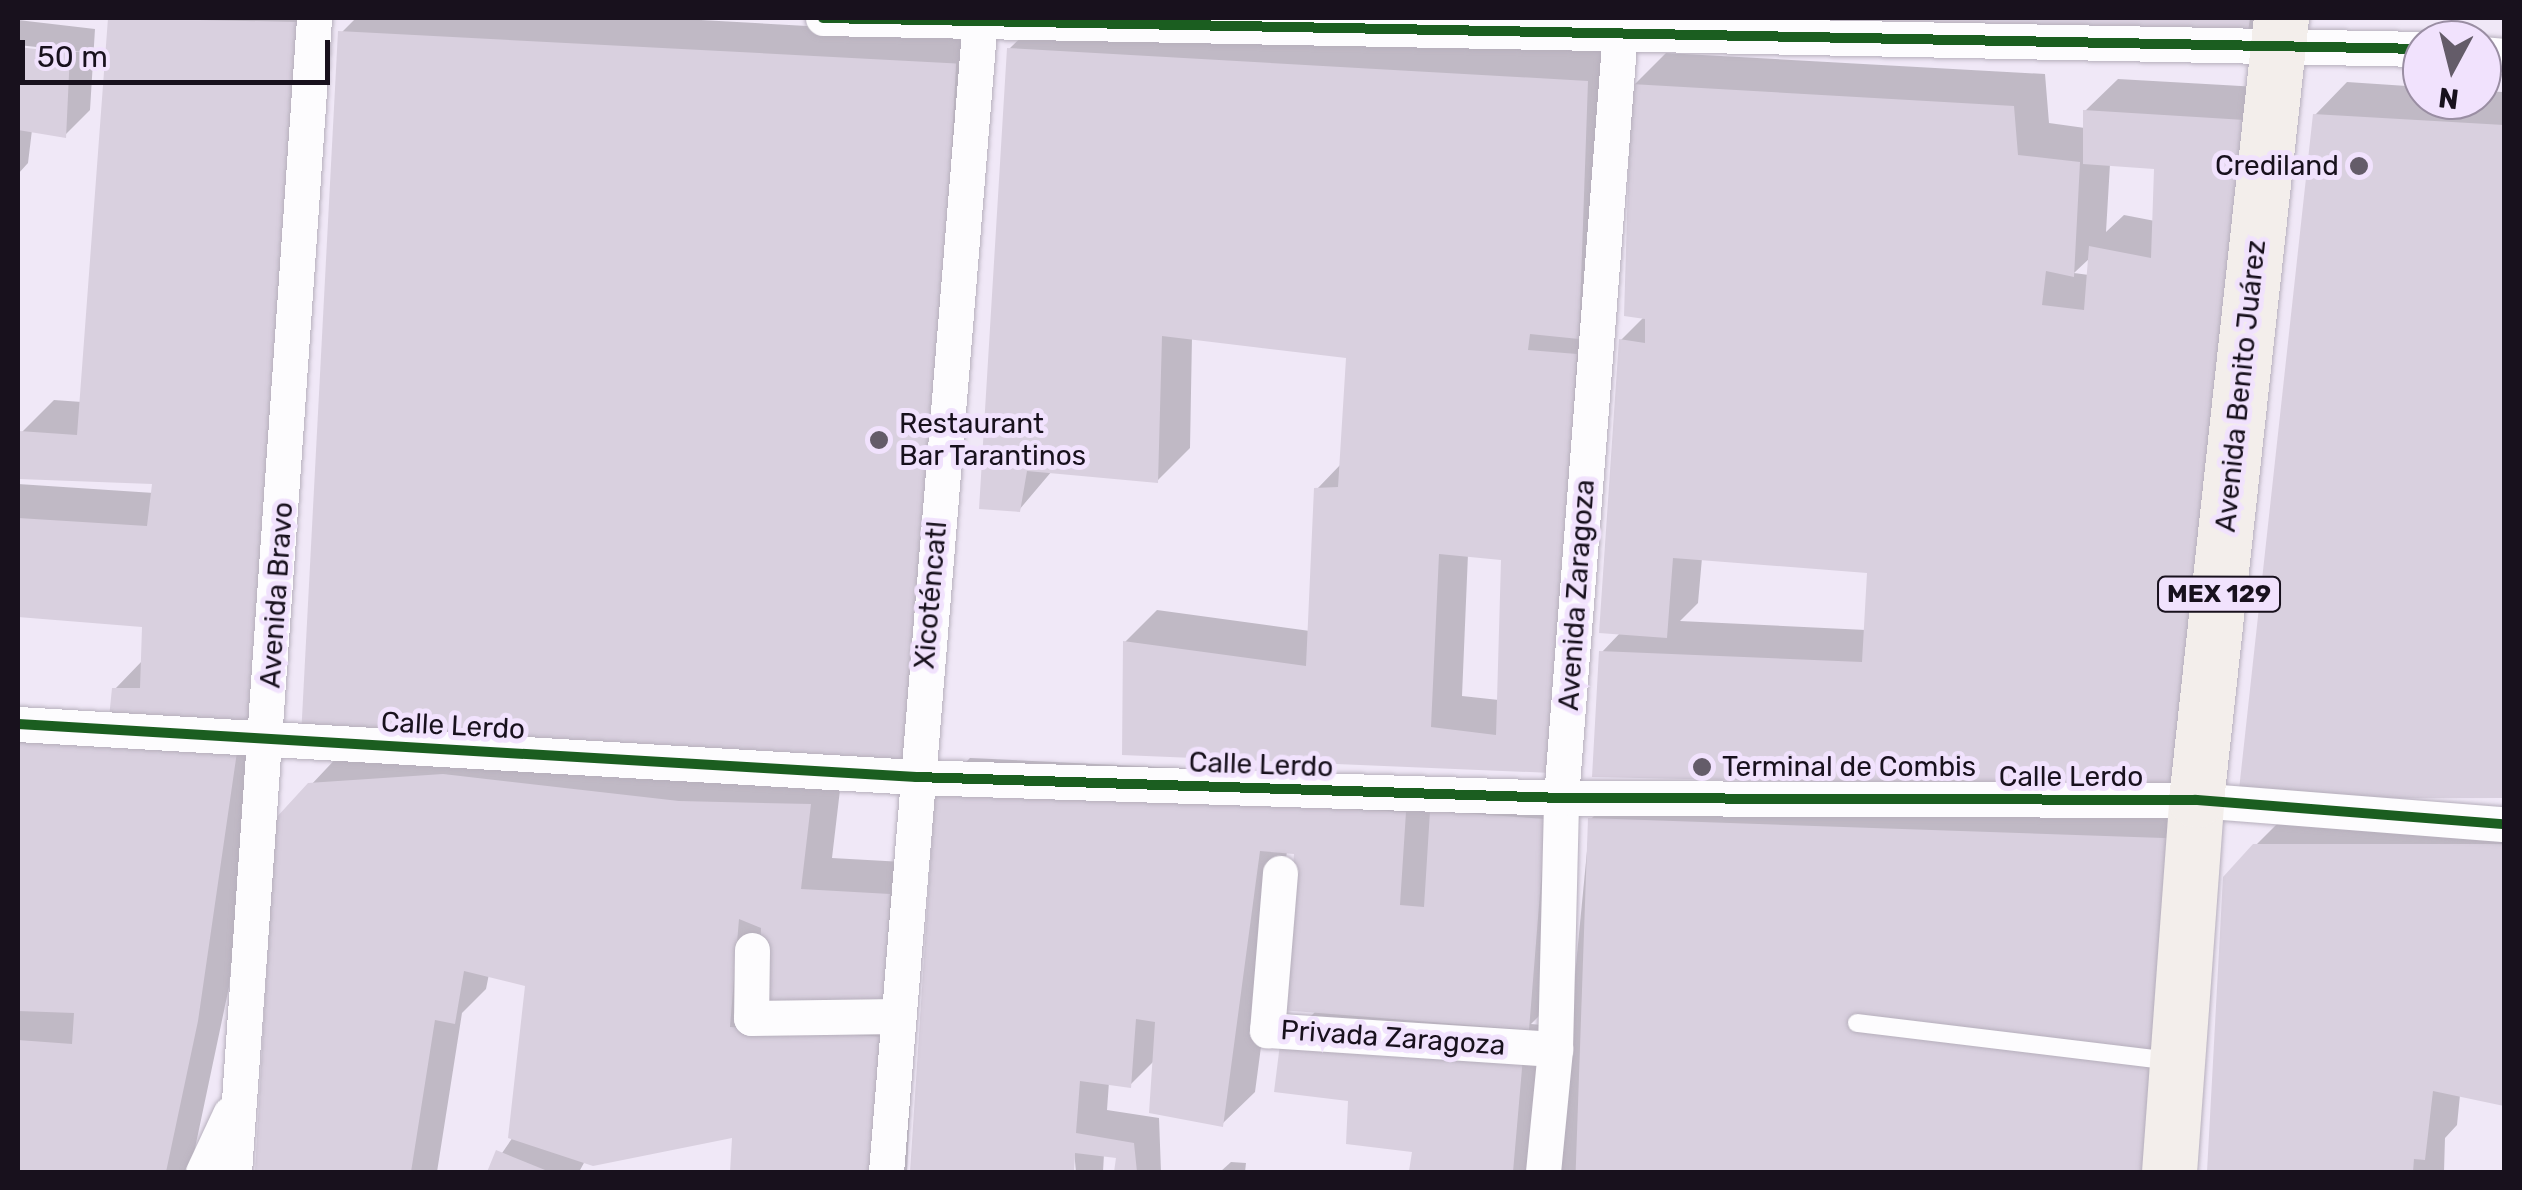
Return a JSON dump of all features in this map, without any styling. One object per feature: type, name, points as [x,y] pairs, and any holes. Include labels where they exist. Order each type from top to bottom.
[{"type":"main road","name":"Avenida Benito Juárez","points":[[2169,1172],[2196,800],[2279,42]]},
{"type":"street","name":"Avenida Bravo","points":[[234,1172],[268,737],[314,18]]},
{"type":"street","points":[[823,18],[1620,25],[2402,48]]},
{"type":"street","name":"Xicoténcatl","points":[[886,1172],[980,21]]},
{"type":"street","name":"Avenida Zaragoza","points":[[1544,1172],[1555,1049],[1561,798],[1620,25]]},
{"type":"street","points":[[2279,42],[2402,68]]},
{"type":"street","name":"Calle Lerdo","points":[[18,724],[916,777],[1561,798],[2196,800],[2504,824]]},
{"type":"street","name":"Privada Zaragoza","points":[[1280,873],[1266,1030],[1555,1049]]},
{"type":"street","points":[[752,950],[751,1018],[898,1016]]},
{"type":"street","points":[[204,1172],[240,1091]]},
{"type":"lane","points":[[1856,1023],[2177,1062]]},
{"type":"building","points":[[108,18],[297,22],[249,726],[109,718],[112,688],[140,688],[142,627],[18,617],[18,518],[147,526],[152,484],[19,479],[19,431],[77,435]]},
{"type":"building","points":[[1697,18],[2250,18],[2246,46]]},
{"type":"building","points":[[338,31],[956,63],[919,767],[301,735]]},
{"type":"building","points":[[18,47],[70,53],[66,138],[18,130]]},
{"type":"building","points":[[1007,48],[1588,81],[1579,339],[1530,334],[1528,350],[1577,354],[1552,773],[1122,755],[1123,641],[1306,666],[1314,488],[1338,487],[1346,358],[1162,336],[1158,483],[1027,471],[1020,512],[979,509]],"holes":[[[1439,554],[1501,560],[1496,735],[1431,727]]]},
{"type":"building","points":[[1631,84],[2014,106],[2018,155],[2080,162],[2074,277],[2046,271],[2042,305],[2084,310],[2089,246],[2151,258],[2154,169],[2083,164],[2083,110],[2245,120],[2187,790],[1592,777],[1599,651],[1862,662],[1867,573],[1673,558],[1667,638],[1599,633],[1619,339],[1645,343],[1645,319],[1624,316]]},
{"type":"building","points":[[2313,114],[2504,125],[2504,798],[2238,799]]},
{"type":"building","points":[[18,743],[238,745],[198,1021],[166,1172],[18,1172],[18,1040],[72,1044],[74,1013],[18,1011]]},
{"type":"building","points":[[443,774],[679,801],[811,804],[801,889],[890,894],[885,1010],[759,1004],[761,928],[739,919],[730,1027],[885,1037],[877,1172],[730,1172],[732,1138],[593,1166],[508,1138],[525,986],[464,971],[455,1024],[435,1020],[411,1172],[255,1172],[275,819],[308,783]]},
{"type":"building","points":[[935,789],[1406,812],[1400,905],[1424,907],[1430,811],[1546,819],[1529,1030],[1281,1010],[1294,854],[1260,851],[1223,1127],[1149,1113],[1155,1022],[1136,1019],[1131,1088],[1080,1081],[1076,1133],[1134,1143],[1137,1172],[1114,1172],[1116,1158],[1075,1153],[1074,1172],[910,1172]]},
{"type":"building","points":[[1588,818],[2186,839],[2174,1172],[1576,1172]]},
{"type":"building","points":[[2253,844],[2504,844],[2504,1106],[2433,1091],[2425,1160],[2414,1159],[2413,1172],[2207,1172],[2223,877]]},
{"type":"building","points":[[1280,1044],[1523,1057],[1513,1172],[1409,1171],[1412,1152],[1346,1144],[1348,1101],[1274,1092]]},
{"type":"building","points":[[496,1150],[550,1172],[487,1172]]},
{"type":"cycle path","points":[[823,18],[2402,49]]},
{"type":"cycle path","points":[[18,724],[916,777],[1561,798],[2196,800],[2504,824]]},
{"type":"place","name":"Crediland","points":[[2359,166]]},
{"type":"place","name":"Restaurant Bar Tarantinos","points":[[879,440]]},
{"type":"place","name":"Terminal de Combis","points":[[1702,767]]}]
